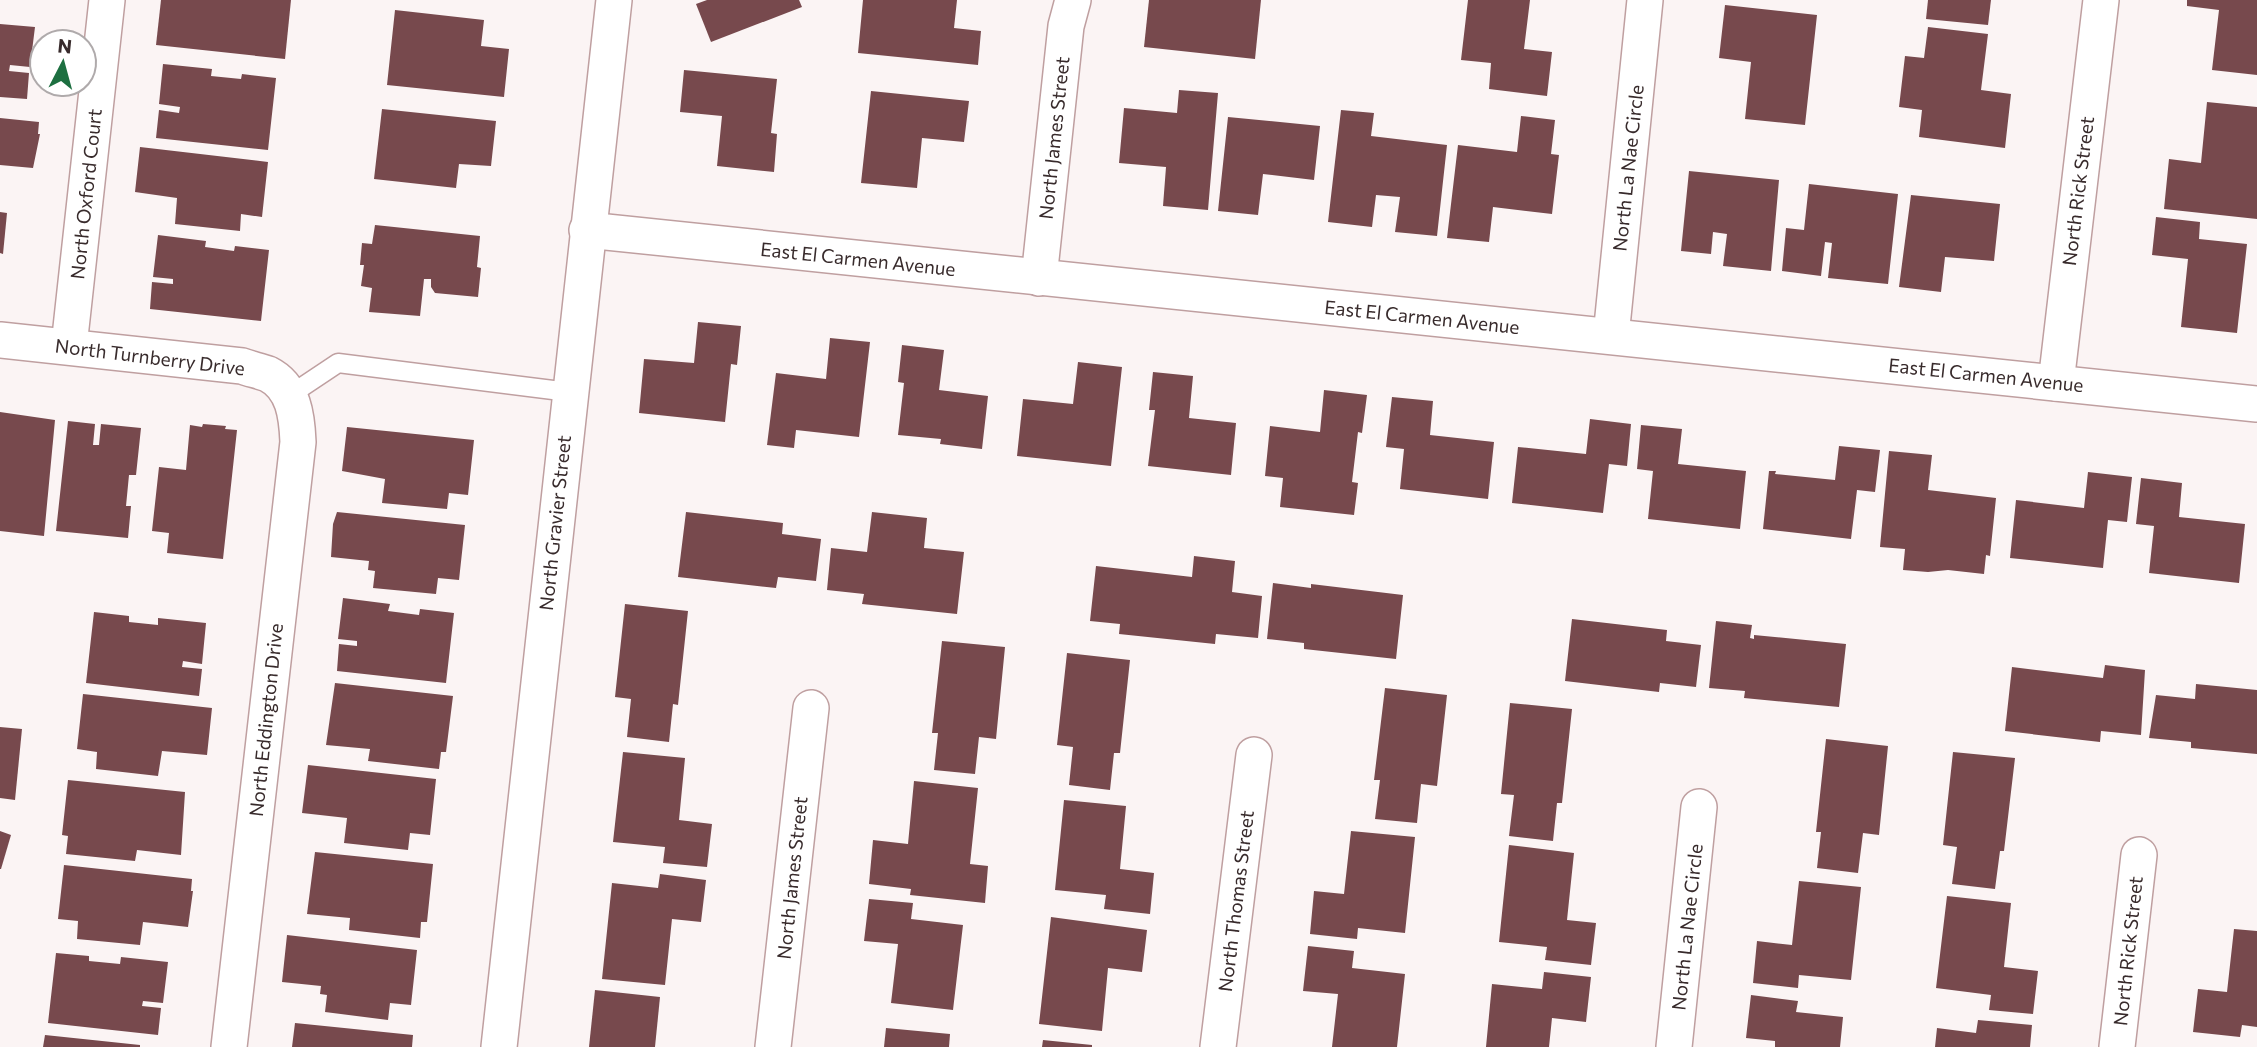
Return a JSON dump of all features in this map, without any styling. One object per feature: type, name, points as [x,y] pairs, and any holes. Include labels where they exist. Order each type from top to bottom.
[{"type":"street","name":"North Oxford Court","points":[[69,346],[107,0]]},
{"type":"street","name":"North Gravier Street","points":[[499,1047],[614,0]]},
{"type":"street","name":"North James Street","points":[[1039,278],[1066,26],[1073,0]]},
{"type":"street","name":"North La Nae Circle","points":[[1611,337],[1645,0]]},
{"type":"street","name":"North Rick Street","points":[[2056,383],[2101,0]]},
{"type":"street","name":"East El Carmen Avenue","points":[[587,230],[2257,404]]},
{"type":"street","name":"North Turnberry Drive","points":[[0,340],[242,366],[271,375],[290,395]]},
{"type":"street","name":"North Eddington Drive","points":[[229,1047],[298,442],[297,418],[290,395]]},
{"type":"street","name":"North James Street","points":[[773,1047],[811,708]]},
{"type":"street","name":"North Thomas Street","points":[[1218,1047],[1254,755]]},
{"type":"street","name":"North La Nae Circle","points":[[1674,1047],[1699,807]]},
{"type":"street","name":"North Rick Street","points":[[2117,1047],[2139,855]]},
{"type":"lane","points":[[290,395],[338,363],[569,392]]},
{"type":"building","points":[[161,0],[291,0],[285,59],[156,45]]},
{"type":"building","points":[[707,0],[799,0],[802,7],[711,42],[696,4]]},
{"type":"building","points":[[863,0],[957,0],[954,28],[981,31],[978,65],[858,53]]},
{"type":"building","points":[[1149,0],[1261,0],[1255,59],[1144,47]]},
{"type":"building","points":[[1468,0],[1530,0],[1524,49],[1552,52],[1547,96],[1489,89],[1491,63],[1461,60]]},
{"type":"building","points":[[1928,0],[1991,0],[1988,25],[1926,19]]},
{"type":"building","points":[[2187,0],[2257,0],[2257,75],[2212,70],[2219,10],[2187,6]]},
{"type":"building","points":[[1725,5],[1817,15],[1805,125],[1745,119],[1751,62],[1719,58]]},
{"type":"building","points":[[395,10],[484,20],[481,46],[509,49],[504,97],[387,85]]},
{"type":"building","points":[[0,24],[35,27],[28,28],[28,67],[10,65],[9,71],[28,73],[27,99],[0,97]]},
{"type":"building","points":[[1928,27],[1988,34],[1981,90],[2011,94],[2005,148],[1919,137],[1922,110],[1899,107],[1905,56],[1924,58]]},
{"type":"building","points":[[163,64],[212,69],[211,76],[241,79],[242,74],[276,78],[268,150],[156,138],[159,110],[179,113],[180,107],[159,104]]},
{"type":"building","points":[[684,70],[777,79],[771,133],[777,134],[774,172],[717,166],[722,116],[680,112]]},
{"type":"building","points":[[1179,90],[1218,93],[1208,210],[1163,206],[1166,167],[1119,163],[1124,108],[1177,113]]},
{"type":"building","points":[[871,91],[969,101],[964,142],[922,138],[917,188],[861,183]]},
{"type":"building","points":[[2207,102],[2257,107],[2257,219],[2164,209],[2169,159],[2201,163]]},
{"type":"building","points":[[382,109],[496,121],[491,166],[459,164],[456,188],[374,179]]},
{"type":"building","points":[[1341,110],[1374,113],[1371,136],[1447,145],[1437,236],[1395,232],[1400,197],[1376,195],[1372,227],[1328,222]]},
{"type":"building","points":[[1521,116],[1555,120],[1551,154],[1559,155],[1552,214],[1493,207],[1489,242],[1447,238],[1458,145],[1517,152]]},
{"type":"building","points":[[1228,117],[1320,126],[1314,180],[1263,174],[1258,215],[1218,211]]},
{"type":"building","points":[[0,118],[39,122],[40,134],[33,168],[0,165]]},
{"type":"building","points":[[140,147],[268,162],[262,217],[241,214],[240,231],[175,224],[177,198],[135,192]]},
{"type":"building","points":[[1689,171],[1779,180],[1771,271],[1723,266],[1727,234],[1713,232],[1711,254],[1681,251]]},
{"type":"building","points":[[1809,184],[1898,194],[1888,284],[1828,278],[1832,243],[1825,242],[1821,276],[1782,271],[1786,228],[1804,230]]},
{"type":"building","points":[[1911,195],[2000,204],[1994,261],[1945,257],[1941,292],[1899,287]]},
{"type":"building","points":[[0,212],[7,213],[3,254],[0,253]]},
{"type":"building","points":[[2156,217],[2200,222],[2199,239],[2247,244],[2237,333],[2181,327],[2188,259],[2152,255]]},
{"type":"building","points":[[375,225],[480,236],[478,297],[435,293],[431,287],[431,279],[424,279],[420,316],[369,312],[372,288],[361,286],[364,265],[360,265],[362,243],[372,244]]},
{"type":"building","points":[[158,235],[206,241],[205,247],[234,251],[235,246],[269,250],[261,321],[150,309],[152,282],[173,284],[173,279],[153,277]]},
{"type":"building","points":[[698,322],[741,326],[737,365],[731,364],[725,422],[639,413],[644,359],[694,363]]},
{"type":"building","points":[[830,338],[870,342],[859,437],[796,430],[794,448],[767,445],[776,373],[826,379]]},
{"type":"building","points":[[902,345],[944,350],[939,390],[988,396],[982,449],[940,444],[941,439],[898,435],[904,383],[898,382]]},
{"type":"building","points":[[1078,362],[1122,367],[1111,466],[1017,456],[1023,399],[1073,404]]},
{"type":"building","points":[[1153,372],[1193,376],[1189,418],[1236,423],[1231,475],[1148,466],[1155,410],[1149,410]]},
{"type":"building","points":[[1324,390],[1367,395],[1362,433],[1358,432],[1352,482],[1358,483],[1354,515],[1280,507],[1283,478],[1265,476],[1270,426],[1320,432]]},
{"type":"building","points":[[1392,397],[1433,401],[1430,435],[1494,442],[1488,499],[1400,489],[1404,449],[1386,447]]},
{"type":"building","points":[[0,412],[55,420],[44,536],[0,531]]},
{"type":"building","points":[[1590,419],[1631,424],[1627,466],[1609,464],[1603,513],[1512,503],[1518,447],[1586,454]]},
{"type":"building","points":[[68,421],[95,424],[93,445],[99,445],[101,424],[141,428],[136,475],[129,475],[126,506],[131,506],[128,538],[56,531]]},
{"type":"building","points":[[203,424],[237,430],[223,559],[167,553],[169,533],[152,531],[159,467],[186,470],[190,425],[202,427]]},
{"type":"building","points":[[1641,425],[1682,429],[1678,464],[1746,471],[1740,529],[1648,519],[1653,471],[1637,469]]},
{"type":"building","points":[[347,427],[474,440],[468,495],[449,493],[447,509],[382,503],[385,479],[342,471]]},
{"type":"building","points":[[1839,446],[1880,450],[1875,492],[1857,490],[1851,539],[1763,529],[1769,471],[1776,471],[1775,474],[1835,480]]},
{"type":"building","points":[[1889,451],[1932,455],[1928,490],[1996,498],[1990,556],[1986,555],[1984,574],[1948,570],[1903,570],[1905,549],[1880,547]]},
{"type":"building","points":[[2088,472],[2132,477],[2127,522],[2108,520],[2103,568],[2010,558],[2016,500],[2084,508]]},
{"type":"building","points":[[2141,478],[2182,483],[2179,517],[2245,524],[2239,583],[2149,573],[2154,526],[2136,524]]},
{"type":"building","points":[[337,512],[465,525],[459,580],[438,578],[436,594],[373,588],[375,571],[368,570],[369,561],[331,557],[333,524]]},
{"type":"building","points":[[686,512],[783,523],[782,534],[821,539],[816,581],[778,577],[776,588],[678,577]]},
{"type":"building","points":[[872,512],[927,518],[924,548],[964,552],[957,614],[862,604],[864,594],[827,590],[831,548],[867,552]]},
{"type":"building","points":[[1194,556],[1235,561],[1232,592],[1262,596],[1258,638],[1216,634],[1215,644],[1119,634],[1120,624],[1090,621],[1096,566],[1192,577]]},
{"type":"building","points":[[1273,583],[1311,588],[1311,584],[1403,595],[1396,659],[1304,649],[1304,643],[1267,639]]},
{"type":"building","points":[[343,598],[390,604],[388,611],[419,615],[420,609],[454,613],[446,683],[337,671],[339,644],[357,646],[357,641],[338,639]]},
{"type":"building","points":[[625,604],[688,611],[678,705],[673,704],[669,742],[627,737],[631,699],[615,697]]},
{"type":"building","points":[[94,612],[129,616],[129,622],[158,625],[158,618],[206,623],[202,664],[183,661],[182,667],[202,669],[199,696],[86,683]]},
{"type":"building","points":[[1572,619],[1667,630],[1666,641],[1701,645],[1696,687],[1660,683],[1659,692],[1565,681]]},
{"type":"building","points":[[1716,621],[1752,625],[1750,638],[1754,639],[1754,635],[1846,644],[1839,707],[1744,698],[1745,691],[1709,688]]},
{"type":"building","points":[[942,641],[1005,647],[996,739],[979,737],[975,774],[934,770],[938,733],[932,733]]},
{"type":"building","points":[[1067,653],[1130,660],[1120,753],[1114,753],[1110,790],[1069,785],[1073,747],[1057,745]]},
{"type":"building","points":[[2105,665],[2145,670],[2141,735],[2101,731],[2100,742],[2005,731],[2012,667],[2103,678]]},
{"type":"building","points":[[335,683],[453,696],[446,752],[441,752],[439,769],[368,761],[370,749],[326,745]]},
{"type":"building","points":[[2196,684],[2257,690],[2257,754],[2191,748],[2191,742],[2149,738],[2156,695],[2195,699]]},
{"type":"building","points":[[1385,688],[1447,695],[1437,786],[1421,784],[1417,823],[1375,819],[1380,780],[1374,780]]},
{"type":"building","points":[[83,694],[212,708],[207,755],[162,751],[158,776],[96,769],[97,752],[77,749]]},
{"type":"building","points":[[1510,703],[1572,709],[1562,803],[1557,803],[1553,841],[1509,836],[1514,795],[1501,794]]},
{"type":"building","points":[[0,727],[22,729],[15,800],[0,798]]},
{"type":"building","points":[[1826,739],[1888,746],[1879,835],[1863,833],[1858,873],[1817,868],[1821,832],[1816,832]]},
{"type":"building","points":[[623,752],[685,758],[679,820],[712,824],[707,867],[663,863],[665,847],[613,842]]},
{"type":"building","points":[[1953,752],[2015,758],[2004,851],[2000,851],[1995,889],[1952,884],[1957,847],[1943,845]]},
{"type":"building","points":[[308,765],[436,779],[430,835],[410,833],[408,850],[344,843],[347,818],[302,813]]},
{"type":"building","points":[[68,780],[185,792],[181,855],[137,850],[135,861],[66,854],[68,836],[62,835]]},
{"type":"building","points":[[914,781],[978,788],[970,864],[988,866],[985,903],[910,895],[911,889],[869,884],[873,840],[908,844]]},
{"type":"building","points":[[1064,800],[1126,806],[1120,869],[1154,873],[1150,914],[1104,909],[1106,895],[1055,890]]},
{"type":"building","points":[[0,831],[11,835],[1,869],[0,869]]},
{"type":"building","points":[[1351,831],[1415,837],[1405,933],[1358,928],[1357,939],[1310,934],[1314,891],[1344,894]]},
{"type":"building","points":[[1509,845],[1574,853],[1567,920],[1596,923],[1591,965],[1545,960],[1547,947],[1499,942]]},
{"type":"building","points":[[315,852],[433,864],[427,922],[421,922],[420,938],[349,930],[350,918],[307,914]]},
{"type":"building","points":[[64,865],[192,879],[188,927],[143,922],[140,945],[77,939],[78,921],[58,919]]},
{"type":"building","points":[[660,874],[706,880],[701,922],[672,919],[665,985],[602,979],[612,883],[658,888]]},
{"type":"building","points":[[1799,881],[1861,887],[1851,980],[1799,975],[1798,988],[1753,983],[1757,941],[1792,945]]},
{"type":"building","points":[[1947,896],[2011,903],[2004,967],[2038,971],[2033,1014],[1989,1010],[1991,995],[1936,988]]},
{"type":"building","points":[[869,899],[913,903],[911,919],[963,925],[953,1010],[891,1003],[898,944],[864,941]]},
{"type":"building","points":[[1051,917],[1147,930],[1142,972],[1108,968],[1102,1031],[1039,1024]]},
{"type":"building","points":[[2234,929],[2257,931],[2257,1027],[2242,1025],[2240,1037],[2193,1032],[2198,989],[2227,992]]},
{"type":"building","points":[[287,935],[417,950],[411,1005],[390,1003],[388,1020],[325,1012],[327,995],[320,994],[321,986],[282,982]]},
{"type":"building","points":[[1308,946],[1354,951],[1352,968],[1405,974],[1397,1047],[1332,1047],[1338,994],[1303,991]]},
{"type":"building","points":[[56,953],[89,956],[89,961],[120,964],[121,957],[168,962],[163,1003],[143,1001],[142,1006],[161,1008],[158,1035],[48,1023]]},
{"type":"building","points":[[1544,972],[1591,977],[1586,1022],[1552,1018],[1549,1047],[1486,1047],[1492,984],[1542,989]]},
{"type":"building","points":[[595,990],[660,997],[655,1047],[589,1047]]},
{"type":"building","points":[[1751,995],[1798,1001],[1796,1012],[1843,1017],[1840,1047],[1775,1047],[1775,1041],[1746,1038]]},
{"type":"building","points":[[1978,1020],[2032,1025],[2030,1047],[1935,1047],[1937,1028],[1976,1033]]},
{"type":"building","points":[[295,1023],[413,1035],[412,1047],[292,1047]]},
{"type":"building","points":[[886,1028],[950,1034],[949,1047],[884,1047]]},
{"type":"building","points":[[45,1035],[140,1045],[140,1047],[43,1047]]},
{"type":"building","points":[[1043,1040],[1092,1045],[1092,1047],[1042,1047]]}]
